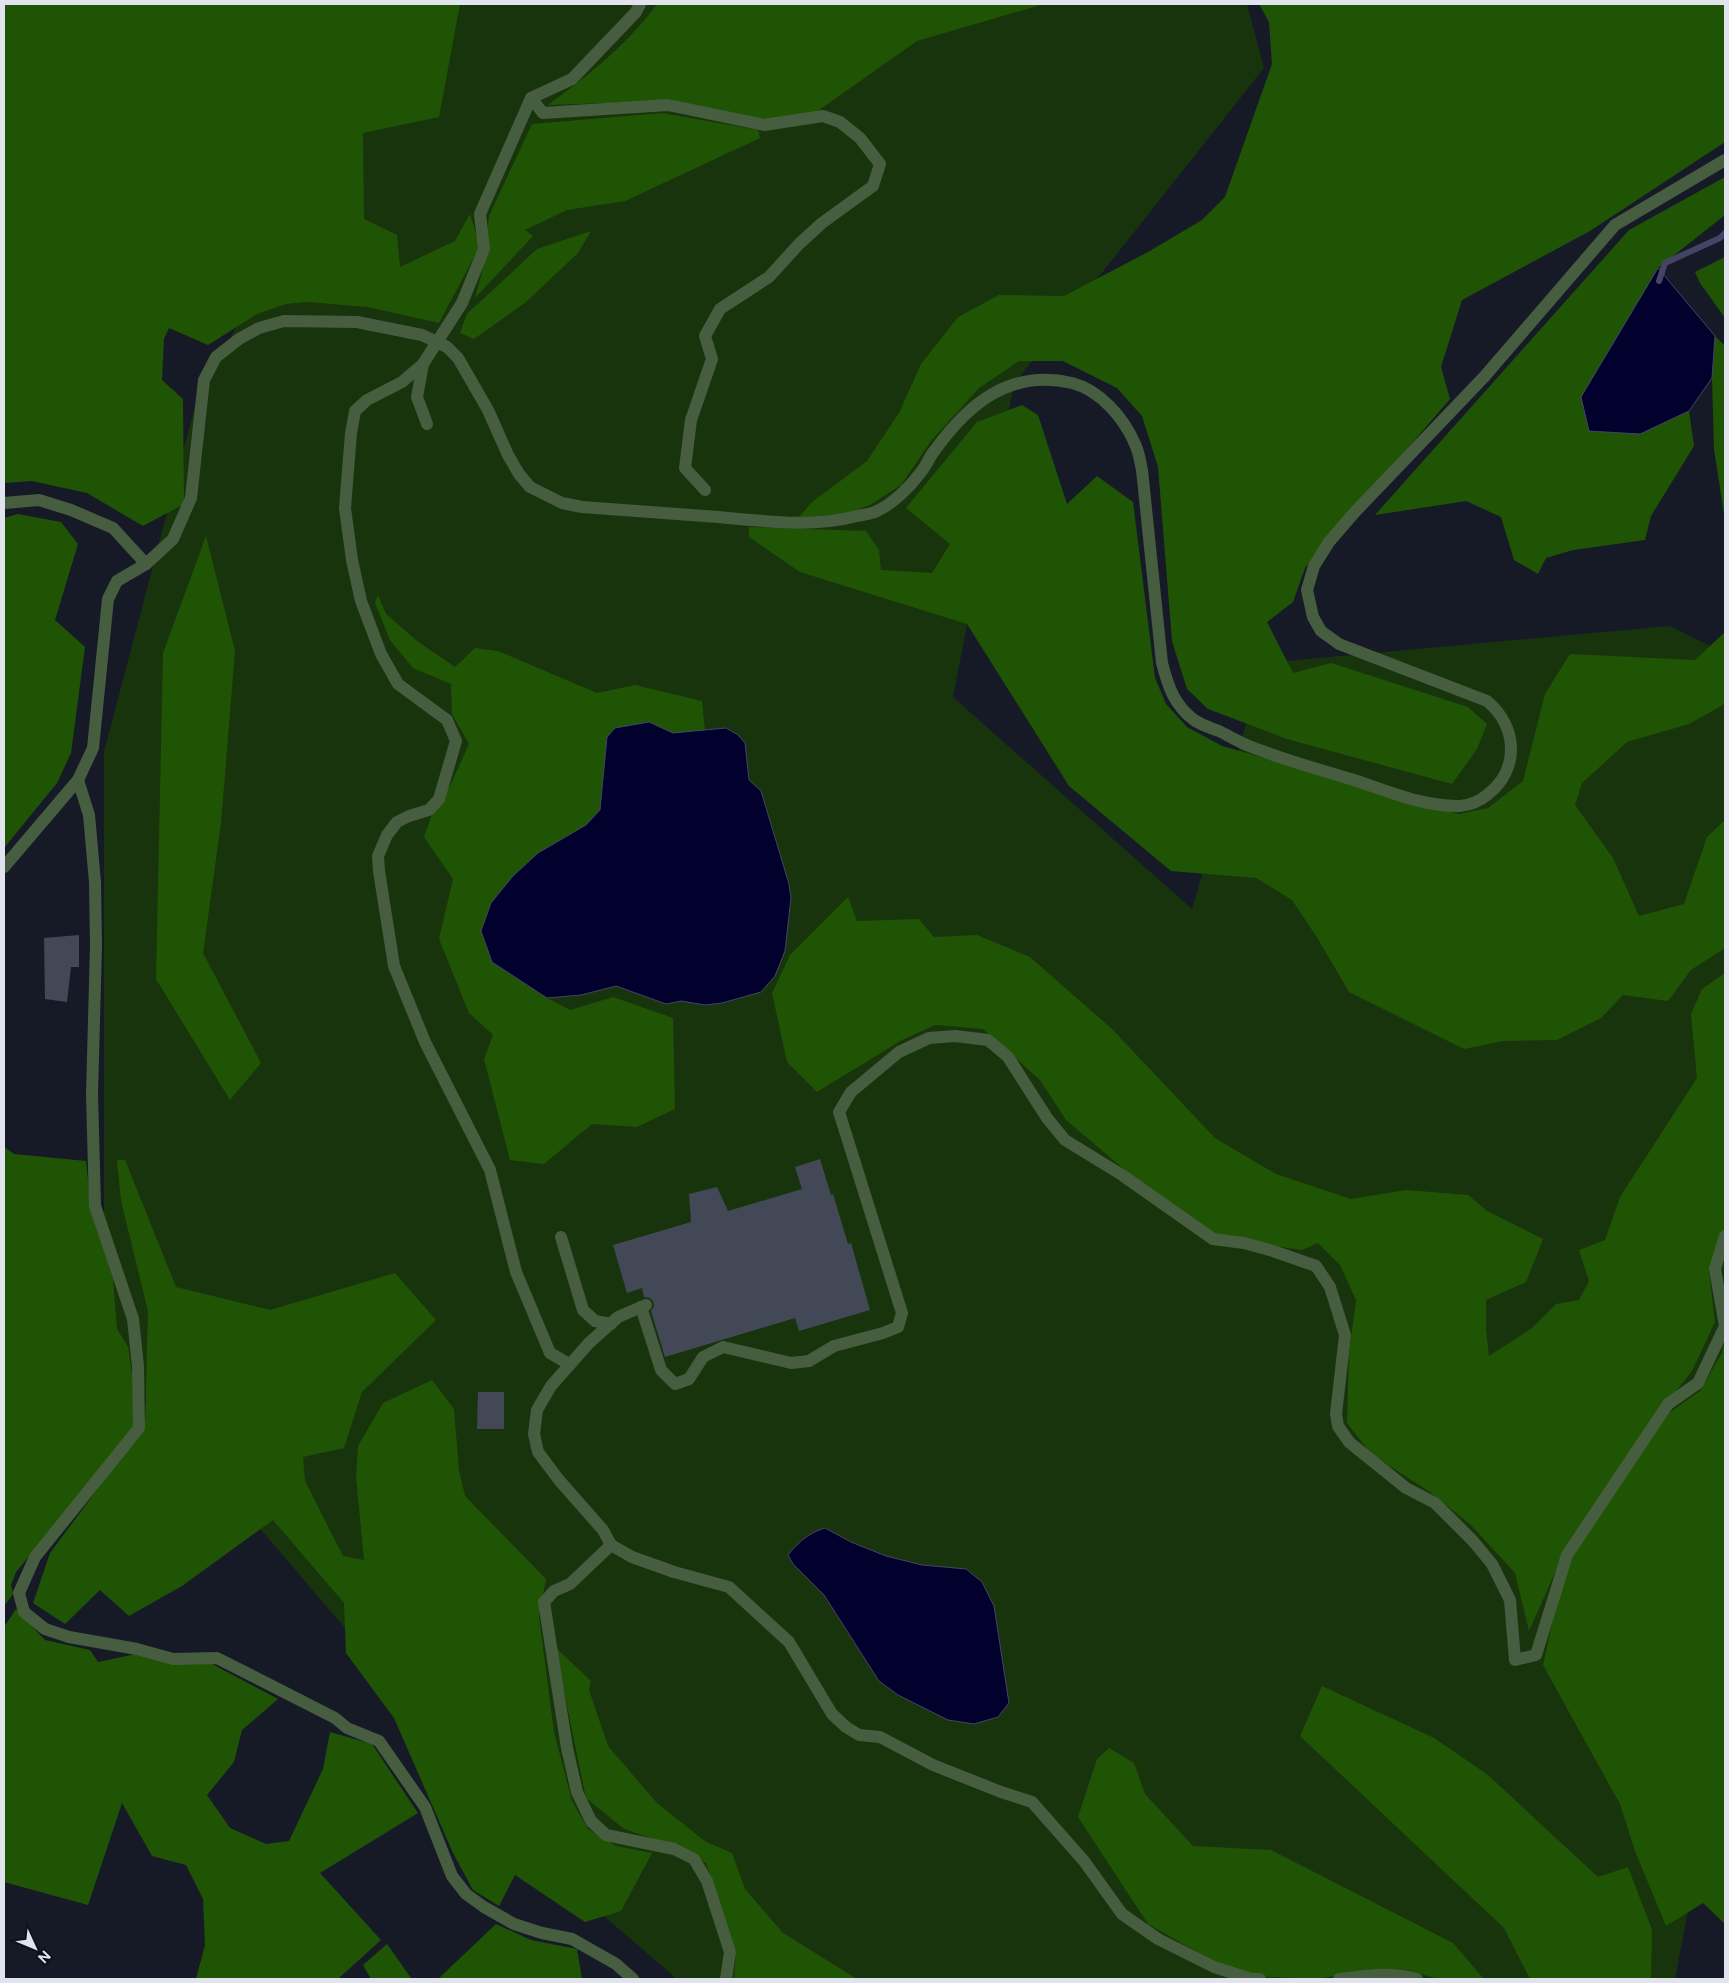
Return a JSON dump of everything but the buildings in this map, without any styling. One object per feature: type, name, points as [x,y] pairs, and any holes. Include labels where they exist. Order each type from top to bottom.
[{"type":"street","points":[[569,1364],[550,1353],[516,1272],[490,1170],[425,1042],[394,966],[378,856],[387,834],[397,822],[429,810],[439,799],[456,741],[447,720],[398,684],[381,654],[361,601],[352,560],[345,508],[351,433],[355,411],[367,400],[402,382],[423,364],[462,303],[484,249],[480,214],[530,98],[572,79],[636,12],[640,4]]},
{"type":"street","points":[[530,98],[543,113],[668,105],[764,125],[823,116],[840,122],[860,138],[880,164],[873,186],[822,222],[769,277],[720,309],[705,336],[712,359],[691,420],[685,468],[705,490]]},
{"type":"street","points":[[4,867],[78,780],[93,748],[108,599],[117,581],[146,564],[172,538],[191,498],[204,380],[216,357],[239,339],[259,328],[284,321],[366,323],[422,335],[447,347],[458,358],[488,410],[519,474],[530,487],[562,502],[582,507],[782,522],[834,522],[875,512],[904,492],[922,472],[934,451],[974,405],[993,393],[1021,382],[1057,380],[1079,385],[1094,392],[1111,407],[1136,444],[1142,470],[1162,663],[1168,686],[1178,705],[1196,722],[1249,746],[1404,796],[1441,805],[1462,806],[1480,801],[1506,776],[1510,758],[1511,740],[1498,711],[1487,702],[1339,644],[1321,630],[1313,617],[1306,590],[1314,566],[1329,542],[1354,513],[1484,377],[1615,225],[1725,160]]},
{"type":"street","points":[[423,364],[417,397],[426,424]]},
{"type":"street","points":[[4,502],[38,500],[88,517],[112,528],[146,564]]},
{"type":"street","points":[[78,780],[89,815],[95,882],[96,946],[92,1094],[95,1206],[133,1319],[138,1366],[139,1428],[35,1557],[19,1593],[24,1612],[44,1629],[69,1637],[137,1650],[173,1660],[216,1658],[335,1718],[347,1728],[379,1741],[425,1806],[452,1876],[466,1894],[514,1924],[542,1933],[572,1939],[616,1964],[633,1979]]},
{"type":"street","points":[[1260,1979],[1251,1979],[1214,1967],[1158,1939],[1122,1914],[1084,1860],[1032,1802],[933,1765],[880,1737],[859,1736],[846,1727],[832,1714],[789,1642],[728,1587],[632,1557],[611,1545],[603,1530],[559,1480],[538,1452],[534,1434],[537,1410],[551,1386],[569,1364],[611,1324],[618,1318],[644,1306],[661,1370],[675,1384],[689,1379],[704,1357],[723,1347],[791,1363],[809,1361],[834,1346],[898,1327],[902,1313],[839,1112],[851,1092],[899,1052],[929,1038],[954,1036],[988,1040],[1008,1057],[1047,1118],[1065,1140],[1122,1176],[1213,1239],[1244,1243],[1316,1266],[1330,1287],[1345,1335],[1336,1414],[1338,1426],[1349,1442],[1371,1461],[1406,1488],[1435,1503],[1473,1541],[1492,1564],[1510,1600],[1515,1660],[1536,1654],[1567,1555],[1668,1404],[1698,1382],[1725,1326],[1715,1269],[1725,1236]]},
{"type":"street","points":[[561,1238],[583,1310],[595,1321],[611,1324]]},
{"type":"street","points":[[611,1545],[570,1584],[554,1591],[544,1602],[567,1748],[577,1792],[591,1821],[606,1835],[666,1847],[694,1859],[707,1881],[730,1952],[726,1979]]},
{"type":"street","points":[[1339,1979],[1379,1975],[1404,1975],[1416,1979]]},
{"type":"green space","points":[[4,4],[460,4],[439,117],[363,133],[364,219],[397,235],[400,267],[455,241],[470,214],[480,246],[439,323],[368,307],[308,302],[286,304],[257,314],[208,345],[169,328],[164,339],[162,380],[183,399],[184,504],[143,526],[87,493],[32,481],[4,483]]},
{"type":"green space","points":[[400,4],[1247,4],[1264,68],[1014,384],[953,697],[1192,909],[1264,663],[1669,626],[1725,653],[1725,1716],[1675,1979],[677,1979],[556,1875],[104,1346],[104,752],[194,410]]},
{"type":"green space","points":[[657,4],[1044,4],[917,41],[812,115],[770,123],[663,101],[548,105],[607,59],[646,19]]},
{"type":"green space","points":[[1259,4],[1725,4],[1725,142],[1590,231],[1462,300],[1441,367],[1450,399],[1305,568],[1293,602],[1267,622],[1293,673],[1331,663],[1468,707],[1487,724],[1477,749],[1452,784],[1287,739],[1208,709],[1187,689],[1172,641],[1158,467],[1142,416],[1117,388],[1063,361],[1019,361],[979,388],[931,441],[901,485],[870,505],[845,514],[799,517],[812,502],[867,461],[899,413],[921,364],[958,317],[999,295],[1064,296],[1148,252],[1202,220],[1225,197],[1272,64],[1269,22]]},
{"type":"green space","points":[[662,113],[758,130],[760,138],[625,201],[567,210],[525,230],[533,236],[475,298],[482,272],[489,216],[532,124]]},
{"type":"green space","points":[[1725,177],[1725,215],[1658,268],[1640,434],[1689,411],[1694,446],[1651,516],[1645,540],[1573,550],[1546,558],[1538,574],[1514,560],[1501,517],[1466,501],[1375,515],[1629,230]]},
{"type":"green space","points":[[591,231],[578,253],[526,302],[474,339],[460,333],[467,314],[537,249]]},
{"type":"green space","points":[[1725,257],[1725,318],[1700,283],[1695,272]]},
{"type":"green space","points":[[1715,336],[1725,346],[1725,520],[1714,449],[1712,378]]},
{"type":"green space","points":[[1022,405],[1038,415],[1067,504],[1097,476],[1133,502],[1155,678],[1166,704],[1187,727],[1222,746],[1459,814],[1488,808],[1523,781],[1545,694],[1570,654],[1695,660],[1725,632],[1725,702],[1689,724],[1627,742],[1582,783],[1575,805],[1613,858],[1639,916],[1684,904],[1707,837],[1725,820],[1725,948],[1691,970],[1668,1001],[1623,995],[1601,1018],[1557,1040],[1503,1041],[1464,1049],[1349,992],[1318,939],[1292,900],[1256,878],[1171,871],[1069,786],[967,624],[800,572],[749,537],[749,527],[866,531],[879,550],[881,570],[932,573],[950,544],[906,508],[977,422]]},
{"type":"green space","points":[[18,514],[61,522],[78,544],[55,620],[85,647],[71,753],[57,783],[4,848],[4,518]]},
{"type":"green space","points":[[206,536],[235,651],[221,823],[203,953],[261,1063],[230,1100],[156,979],[163,653]]},
{"type":"green space","points":[[378,595],[386,614],[417,641],[455,667],[475,648],[498,651],[597,693],[635,685],[702,701],[705,731],[673,733],[649,722],[607,737],[600,810],[586,825],[538,853],[492,962],[547,998],[570,1010],[613,997],[673,1018],[675,1109],[637,1127],[592,1124],[544,1164],[510,1160],[484,1059],[493,1035],[469,1013],[439,939],[453,879],[424,837],[431,817],[450,786],[469,744],[452,714],[451,684],[413,668],[390,640],[375,603]]},
{"type":"green space","points":[[848,897],[857,921],[919,919],[934,937],[977,935],[1030,957],[1112,1029],[1215,1138],[1276,1174],[1351,1199],[1406,1190],[1468,1195],[1487,1211],[1543,1239],[1526,1282],[1486,1300],[1486,1329],[1489,1356],[1532,1328],[1556,1304],[1579,1300],[1589,1281],[1579,1250],[1605,1240],[1620,1197],[1697,1078],[1691,1014],[1702,989],[1725,973],[1725,1232],[1709,1271],[1715,1322],[1692,1371],[1654,1419],[1566,1548],[1529,1631],[1515,1573],[1471,1525],[1430,1492],[1371,1454],[1347,1423],[1349,1354],[1356,1300],[1340,1265],[1318,1243],[1302,1250],[1216,1237],[1171,1209],[1066,1120],[1040,1080],[983,1029],[935,1025],[902,1040],[817,1092],[787,1062],[772,993],[790,955]]},
{"type":"green space","points":[[4,1147],[14,1154],[86,1161],[91,1208],[113,1279],[117,1329],[128,1347],[137,1426],[16,1572],[11,1585],[13,1594],[4,1606]]},
{"type":"green space","points":[[117,1160],[125,1160],[176,1287],[270,1310],[395,1273],[436,1320],[362,1392],[344,1448],[303,1457],[305,1481],[343,1556],[364,1560],[356,1477],[358,1446],[383,1403],[432,1380],[454,1409],[459,1470],[465,1496],[546,1579],[539,1617],[554,1732],[572,1801],[588,1829],[616,1846],[652,1853],[621,1911],[585,1922],[515,1875],[499,1906],[473,1890],[453,1853],[394,1718],[346,1653],[344,1603],[273,1520],[182,1586],[129,1616],[100,1590],[65,1624],[33,1603],[50,1553],[134,1440],[145,1421],[148,1311],[121,1201]]},
{"type":"green space","points":[[1725,1339],[1725,1924],[1703,1903],[1666,1926],[1635,1851],[1620,1804],[1543,1665],[1570,1557],[1669,1413],[1700,1391],[1722,1353]]},
{"type":"green space","points":[[16,1609],[45,1640],[90,1650],[98,1662],[136,1654],[212,1664],[278,1699],[242,1730],[234,1762],[207,1795],[230,1828],[266,1844],[289,1841],[323,1769],[330,1732],[372,1744],[418,1813],[320,1873],[381,1940],[338,1979],[196,1979],[205,1945],[203,1899],[186,1865],[152,1856],[122,1803],[88,1905],[4,1882],[4,1627]]},
{"type":"green space","points":[[555,1647],[591,1681],[589,1690],[608,1746],[657,1803],[706,1842],[732,1853],[745,1889],[783,1933],[857,1979],[734,1979],[736,1951],[706,1863],[681,1848],[624,1829],[586,1798]]},
{"type":"green space","points":[[1322,1686],[1434,1738],[1488,1775],[1598,1877],[1628,1867],[1652,1930],[1651,1979],[1530,1979],[1504,1928],[1300,1736]]},
{"type":"green space","points":[[1109,1748],[1134,1763],[1145,1794],[1193,1846],[1271,1850],[1453,1943],[1484,1979],[1438,1979],[1408,1970],[1375,1969],[1317,1979],[1248,1976],[1213,1961],[1148,1924],[1078,1817],[1097,1759]]},
{"type":"green space","points":[[496,1924],[531,1940],[577,1949],[582,1979],[438,1979]]},
{"type":"green space","points":[[387,1944],[411,1978],[418,1979],[371,1979],[363,1965]]},
{"type":"shaded area","points":[[1658,268],[1715,336],[1712,378],[1689,411],[1640,434],[1589,431],[1581,397]]},
{"type":"shaded area","points":[[649,722],[673,733],[726,728],[738,735],[745,743],[749,780],[761,791],[789,884],[791,898],[785,951],[775,976],[761,992],[722,1003],[705,1005],[681,1001],[666,1004],[616,986],[581,995],[547,998],[492,962],[481,931],[491,903],[513,876],[538,853],[586,825],[600,810],[607,737],[615,728]]},
{"type":"shaded area","points":[[825,1528],[851,1542],[886,1556],[922,1565],[966,1569],[982,1582],[994,1606],[1009,1703],[998,1717],[974,1724],[948,1720],[898,1695],[879,1681],[824,1595],[793,1564],[788,1555],[804,1538]]},
{"type":"waterway","points":[[1659,281],[1665,263],[1720,238],[1725,233]]}]
